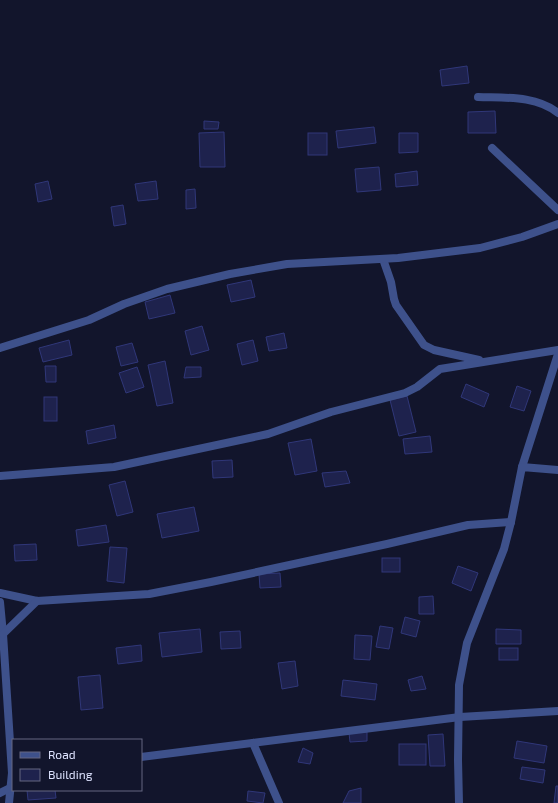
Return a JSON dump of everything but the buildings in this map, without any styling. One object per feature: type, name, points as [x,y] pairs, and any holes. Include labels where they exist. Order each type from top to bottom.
[{"type":"street","points":[[478,97],[529,100],[551,107],[558,113]]},
{"type":"street","points":[[492,148],[558,210]]},
{"type":"street","points":[[0,348],[90,320],[124,304],[167,288],[230,274],[287,264],[383,259],[480,248],[522,237],[558,224]]},
{"type":"street","points":[[383,259],[391,282],[396,305],[424,344],[434,350],[484,362]]},
{"type":"street","points":[[0,476],[114,467],[268,434],[331,412],[405,393],[417,387],[440,369],[558,350]]},
{"type":"street","points":[[459,803],[459,684],[467,643],[504,549],[522,467],[558,354]]},
{"type":"street","points":[[522,467],[558,470]]},
{"type":"street","points":[[0,593],[36,601],[149,594],[387,544],[468,525],[511,522]]},
{"type":"street","points":[[3,634],[36,601]]},
{"type":"street","points":[[0,602],[12,773],[9,803]]},
{"type":"street","points":[[142,757],[460,717],[558,711]]},
{"type":"street","points":[[253,743],[279,803]]},
{"type":"street","points":[[0,793],[10,788]]}]
